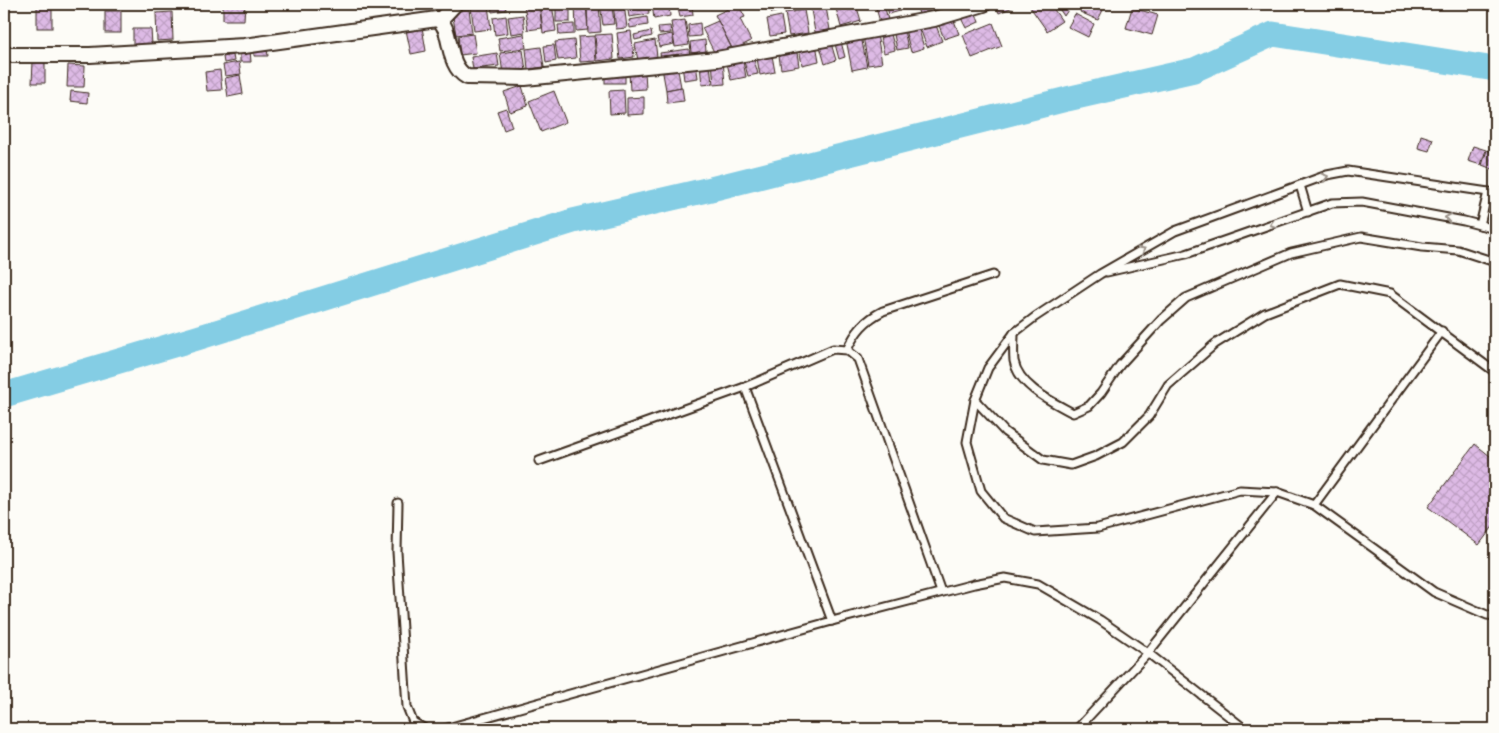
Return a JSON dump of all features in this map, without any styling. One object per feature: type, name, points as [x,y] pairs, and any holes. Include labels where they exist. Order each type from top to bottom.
[{"type":"street","points":[[440,20],[455,4]]},
{"type":"street","points":[[4,55],[90,55],[244,46],[434,19],[440,20],[444,26],[454,64],[460,73],[467,77],[525,78],[692,62],[752,54],[934,19],[984,4]]},
{"type":"lane","points":[[1480,225],[1492,193],[1348,171],[1300,185],[1175,231],[1100,274],[1035,316],[1014,333],[988,368],[975,400],[967,442],[981,491],[1002,518],[1035,532],[1098,528],[1240,490],[1278,492],[1314,505],[1434,592],[1487,615],[1495,616]]},
{"type":"lane","points":[[1300,185],[1308,212]]},
{"type":"lane","points":[[1100,274],[1186,254],[1332,203],[1362,202],[1495,229]]},
{"type":"lane","points":[[1014,333],[1014,363],[1025,382],[1049,400],[1073,413],[1089,406],[1120,365],[1161,320],[1186,298],[1291,253],[1361,237],[1422,247],[1458,250],[1495,262]]},
{"type":"lane","points":[[847,350],[857,330],[871,317],[883,311],[993,275]]},
{"type":"lane","points":[[975,400],[1004,432],[1043,460],[1071,465],[1096,456],[1123,442],[1149,416],[1168,386],[1214,344],[1265,312],[1340,284],[1390,294],[1495,372]]},
{"type":"lane","points":[[1314,505],[1442,332]]},
{"type":"lane","points":[[539,461],[745,387],[833,349],[847,350],[858,359],[941,592]]},
{"type":"lane","points":[[745,387],[832,621]]},
{"type":"lane","points":[[1077,729],[1148,654],[1278,492]]},
{"type":"lane","points":[[398,503],[397,552],[407,707],[413,722],[425,729]]},
{"type":"lane","points":[[444,729],[832,621],[941,592],[1005,578],[1038,584],[1100,620],[1148,654],[1245,729]]},
{"type":"building","points":[[37,4],[52,4],[52,28],[37,28]]},
{"type":"building","points":[[223,4],[245,4],[244,20],[223,20]]},
{"type":"building","points":[[491,4],[505,4],[506,10],[492,12]]},
{"type":"building","points":[[524,4],[539,4],[542,28],[528,30]]},
{"type":"building","points":[[540,4],[552,4],[556,31],[543,33]]},
{"type":"building","points":[[556,4],[570,4],[570,22],[556,22]]},
{"type":"building","points":[[575,4],[586,4],[588,30],[576,31]]},
{"type":"building","points":[[587,4],[599,4],[601,32],[588,33]]},
{"type":"building","points":[[600,4],[612,4],[614,24],[603,25]]},
{"type":"building","points":[[613,4],[624,4],[627,28],[616,29]]},
{"type":"building","points":[[627,4],[648,4],[649,14],[629,17]]},
{"type":"building","points":[[652,4],[669,4],[670,16],[654,19]]},
{"type":"building","points":[[677,4],[692,4],[693,15],[680,17]]},
{"type":"building","points":[[738,4],[745,17],[740,19],[751,41],[733,50],[715,15]]},
{"type":"building","points":[[769,4],[784,4],[785,9],[772,13]]},
{"type":"building","points":[[800,4],[815,4],[801,8]]},
{"type":"building","points":[[856,4],[861,21],[841,27],[835,5]]},
{"type":"building","points":[[875,4],[884,4],[888,20],[880,22]]},
{"type":"building","points":[[886,4],[898,4],[900,11],[889,14]]},
{"type":"building","points":[[916,4],[936,4],[938,8],[919,14]]},
{"type":"building","points":[[995,4],[1014,4],[1015,6],[999,13]]},
{"type":"building","points":[[1028,4],[1050,4],[1062,21],[1047,31]]},
{"type":"building","points":[[1056,4],[1072,4],[1064,16]]},
{"type":"building","points":[[1084,4],[1094,4],[1104,8],[1098,20],[1080,12]]},
{"type":"building","points":[[488,5],[491,29],[474,31],[471,7]]},
{"type":"building","points":[[826,7],[830,30],[815,32],[811,10]]},
{"type":"building","points":[[1132,8],[1158,15],[1152,35],[1126,28]]},
{"type":"building","points":[[469,9],[472,33],[456,35],[452,11]]},
{"type":"building","points":[[804,10],[808,33],[789,36],[785,13]]},
{"type":"building","points":[[974,10],[979,22],[966,28],[960,16]]},
{"type":"building","points":[[105,11],[121,11],[121,33],[105,33]]},
{"type":"building","points":[[172,12],[173,40],[157,41],[156,13]]},
{"type":"building","points":[[1075,14],[1094,24],[1088,37],[1068,27]]},
{"type":"building","points":[[523,15],[525,32],[511,34],[508,17]]},
{"type":"building","points":[[952,15],[959,34],[944,39],[937,20]]},
{"type":"building","points":[[506,16],[508,33],[495,35],[493,18]]},
{"type":"building","points":[[781,16],[784,34],[770,36],[767,19]]},
{"type":"building","points":[[647,17],[648,25],[630,28],[629,20]]},
{"type":"building","points":[[685,20],[689,45],[675,47],[671,22]]},
{"type":"building","points":[[934,20],[942,41],[927,47],[919,26]]},
{"type":"building","points":[[718,21],[731,47],[715,54],[702,28]]},
{"type":"building","points":[[700,23],[701,36],[689,37],[688,25]]},
{"type":"building","points":[[993,23],[1002,46],[972,58],[963,35]]},
{"type":"building","points":[[574,24],[574,34],[559,35],[558,25]]},
{"type":"building","points":[[670,26],[671,33],[659,34],[658,27]]},
{"type":"building","points":[[903,26],[908,48],[897,50],[893,29]]},
{"type":"building","points":[[918,26],[924,48],[911,52],[905,30]]},
{"type":"building","points":[[422,27],[426,51],[411,54],[406,30]]},
{"type":"building","points":[[133,29],[151,29],[152,45],[133,45]]},
{"type":"building","points":[[890,30],[895,50],[884,53],[879,33]]},
{"type":"building","points":[[631,31],[634,57],[620,59],[617,33]]},
{"type":"building","points":[[651,31],[652,36],[635,40],[634,35]]},
{"type":"building","points":[[473,34],[476,53],[460,55],[458,36]]},
{"type":"building","points":[[524,34],[526,48],[500,51],[498,38]]},
{"type":"building","points":[[612,34],[614,59],[597,61],[595,35]]},
{"type":"building","points":[[672,34],[674,44],[659,47],[657,37]]},
{"type":"building","points":[[877,34],[882,63],[868,65],[863,36]]},
{"type":"building","points":[[594,36],[596,61],[580,62],[578,37]]},
{"type":"building","points":[[861,36],[867,67],[852,70],[846,39]]},
{"type":"building","points":[[840,38],[845,57],[839,59],[834,40]]},
{"type":"building","points":[[574,40],[576,58],[558,60],[555,42]]},
{"type":"building","points":[[655,40],[657,57],[638,61],[635,44]]},
{"type":"building","points":[[705,40],[706,51],[691,53],[690,42]]},
{"type":"building","points":[[830,40],[836,60],[825,64],[819,43]]},
{"type":"building","points":[[816,44],[819,61],[802,65],[799,47]]},
{"type":"building","points":[[554,45],[556,61],[546,63],[544,46]]},
{"type":"building","points":[[796,46],[799,66],[781,69],[778,49]]},
{"type":"building","points":[[541,47],[544,67],[528,69],[526,49]]},
{"type":"building","points":[[267,48],[268,56],[254,56],[254,49]]},
{"type":"building","points":[[689,49],[690,55],[661,60],[660,53]]},
{"type":"building","points":[[240,50],[250,50],[251,62],[240,62]]},
{"type":"building","points":[[523,50],[526,71],[503,74],[500,53]]},
{"type":"building","points":[[771,50],[775,72],[760,75],[756,53]]},
{"type":"building","points":[[497,53],[499,66],[473,69],[471,57]]},
{"type":"building","points":[[233,55],[234,61],[224,63],[223,57]]},
{"type":"building","points":[[742,56],[746,77],[731,80],[726,59]]},
{"type":"building","points":[[753,56],[758,74],[748,76],[743,58]]},
{"type":"building","points":[[723,60],[725,84],[714,85],[712,61]]},
{"type":"building","points":[[33,62],[45,63],[45,83],[32,83]]},
{"type":"building","points":[[239,62],[241,74],[225,76],[223,65]]},
{"type":"building","points":[[696,64],[698,78],[684,80],[682,65]]},
{"type":"building","points":[[710,64],[712,84],[702,85],[700,65]]},
{"type":"building","points":[[68,65],[85,66],[84,87],[67,87]]},
{"type":"building","points":[[677,65],[681,87],[666,90],[662,68]]},
{"type":"building","points":[[220,70],[222,90],[207,91],[205,72]]},
{"type":"building","points":[[645,71],[646,89],[630,90],[629,72]]},
{"type":"building","points":[[240,75],[243,94],[228,97],[225,78]]},
{"type":"building","points":[[605,75],[625,75],[625,83],[605,83]]},
{"type":"building","points":[[522,86],[528,106],[510,112],[504,92]]},
{"type":"building","points":[[682,87],[684,101],[667,103],[666,90]]},
{"type":"building","points":[[624,90],[625,113],[610,114],[609,91]]},
{"type":"building","points":[[71,91],[88,93],[87,103],[70,101]]},
{"type":"building","points":[[554,91],[566,122],[541,132],[529,101]]},
{"type":"building","points":[[644,97],[644,114],[627,115],[627,98]]},
{"type":"building","points":[[506,108],[512,127],[504,130],[497,111]]},
{"type":"building","points":[[1421,135],[1433,139],[1429,151],[1418,148]]},
{"type":"building","points":[[1473,146],[1486,150],[1481,165],[1468,161]]},
{"type":"building","points":[[1487,150],[1495,153],[1495,170],[1482,165]]},
{"type":"building","points":[[1475,444],[1495,460],[1495,524],[1479,545],[1428,507]]},
{"type":"waterway","points":[[4,395],[197,338],[573,221],[715,188],[1067,99],[1194,70],[1273,34],[1495,69]]}]
